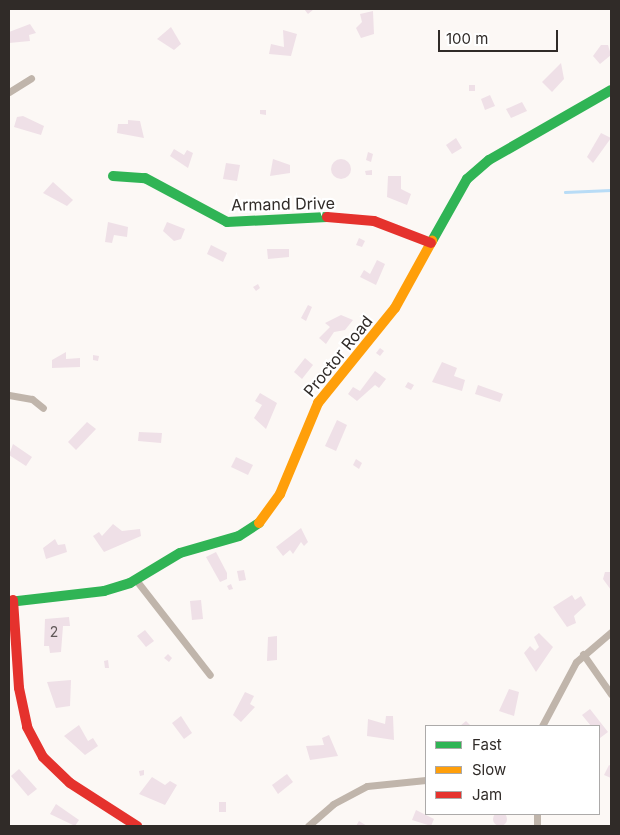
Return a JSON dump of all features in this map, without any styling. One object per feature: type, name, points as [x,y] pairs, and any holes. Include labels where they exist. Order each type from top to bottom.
[{"type":"main road","name":"Proctor Road","points":[[11,601],[104,591],[136,580],[180,553],[239,536],[264,520],[318,403],[395,308],[453,199],[477,169],[611,90]]},
{"type":"main road","name":"Armand Drive","points":[[113,176],[145,178],[227,222],[318,216],[374,221],[430,243]]},
{"type":"main road","points":[[11,601],[19,688],[27,727],[43,757],[70,783],[137,826]]},
{"type":"street","points":[[9,92],[31,78]]},
{"type":"street","points":[[9,395],[32,399],[43,408]]},
{"type":"street","points":[[136,580],[210,675]]},
{"type":"street","points":[[543,725],[583,654],[611,632]]},
{"type":"street","points":[[583,654],[611,694]]},
{"type":"street","points":[[308,826],[358,790],[391,780],[425,780]]},
{"type":"building","points":[[304,9],[314,9],[308,14]]},
{"type":"building","points":[[373,11],[374,34],[361,38],[356,28],[362,22],[360,14]]},
{"type":"building","points":[[30,24],[36,33],[29,35],[30,41],[9,43],[9,32]]},
{"type":"building","points":[[171,27],[181,44],[174,50],[157,39]]},
{"type":"building","points":[[283,30],[297,34],[291,56],[269,54],[271,44],[284,47]]},
{"type":"building","points":[[601,45],[608,45],[611,55],[600,64],[593,56]]},
{"type":"building","points":[[561,63],[564,79],[552,92],[542,82]]},
{"type":"building","points":[[469,85],[475,85],[475,91],[469,91]]},
{"type":"building","points":[[490,95],[495,106],[485,110],[481,99]]},
{"type":"building","points":[[522,102],[527,111],[511,118],[506,109]]},
{"type":"building","points":[[260,110],[266,110],[266,115],[260,114]]},
{"type":"building","points":[[23,116],[44,126],[41,135],[14,127],[17,117]]},
{"type":"building","points":[[128,120],[140,121],[144,138],[117,133],[118,124],[128,124]]},
{"type":"building","points":[[601,133],[611,138],[593,163],[587,157]]},
{"type":"building","points":[[456,138],[462,148],[452,154],[446,145]]},
{"type":"building","points":[[174,149],[184,155],[187,150],[193,153],[188,168],[170,156]]},
{"type":"building","points":[[368,152],[373,154],[371,162],[366,160]]},
{"type":"building","points":[[273,159],[290,165],[290,173],[270,176]]},
{"type":"building","points":[[341,159],[348,162],[351,169],[348,176],[341,179],[334,176],[331,169],[334,162]]},
{"type":"building","points":[[226,163],[240,165],[237,181],[223,179]]},
{"type":"building","points":[[372,170],[372,175],[366,175],[365,171]]},
{"type":"building","points":[[388,176],[401,176],[401,189],[411,194],[407,205],[387,197]]},
{"type":"building","points":[[53,182],[73,200],[67,206],[43,193]]},
{"type":"building","points":[[108,222],[128,227],[127,237],[114,235],[112,243],[105,242]]},
{"type":"building","points":[[167,222],[185,229],[181,239],[174,241],[163,231]]},
{"type":"building","points":[[359,238],[365,241],[362,247],[356,245]]},
{"type":"building","points":[[211,245],[227,253],[223,262],[207,254]]},
{"type":"building","points":[[267,249],[289,249],[289,257],[268,259]]},
{"type":"building","points":[[377,260],[385,264],[376,285],[360,277],[364,270],[370,274]]},
{"type":"building","points":[[258,284],[260,288],[256,291],[253,287]]},
{"type":"building","points":[[308,305],[312,307],[306,321],[301,318]]},
{"type":"building","points":[[341,315],[353,320],[345,330],[334,332],[326,344],[319,338],[330,327],[325,323]]},
{"type":"building","points":[[380,348],[384,351],[380,356],[376,353]]},
{"type":"building","points":[[66,352],[66,359],[80,358],[80,367],[52,368],[52,360]]},
{"type":"building","points":[[93,355],[99,356],[98,361],[93,360]]},
{"type":"building","points":[[305,358],[313,365],[302,379],[294,372]]},
{"type":"building","points":[[442,362],[457,368],[454,376],[465,380],[462,391],[432,382]]},
{"type":"building","points":[[375,371],[386,379],[379,388],[375,385],[357,401],[348,394],[353,387],[360,391]]},
{"type":"building","points":[[408,382],[414,385],[411,390],[405,387]]},
{"type":"building","points":[[478,385],[503,394],[500,402],[475,394]]},
{"type":"building","points":[[260,393],[277,403],[266,429],[254,418],[262,405],[255,401]]},
{"type":"building","points":[[337,420],[347,425],[336,451],[325,446]]},
{"type":"building","points":[[87,422],[96,429],[76,450],[68,442]]},
{"type":"building","points":[[139,432],[162,433],[161,443],[138,441]]},
{"type":"building","points":[[13,444],[32,457],[26,466],[9,455]]},
{"type":"building","points":[[236,457],[253,465],[248,475],[231,467]]},
{"type":"building","points":[[356,459],[362,463],[359,469],[353,465]]},
{"type":"building","points":[[113,524],[122,531],[140,529],[141,536],[104,552],[93,536],[99,532],[102,536]]},
{"type":"building","points":[[301,528],[308,542],[304,546],[301,542],[293,554],[290,550],[283,556],[276,547]]},
{"type":"building","points":[[55,539],[58,545],[65,544],[67,552],[46,559],[43,548]]},
{"type":"building","points":[[216,552],[227,573],[227,579],[220,582],[206,557]]},
{"type":"building","points":[[244,570],[246,580],[239,581],[237,571]]},
{"type":"building","points":[[605,572],[611,572],[611,590],[603,579]]},
{"type":"building","points":[[231,584],[233,589],[229,590],[227,586]]},
{"type":"building","points":[[572,595],[575,600],[581,596],[586,605],[574,616],[576,623],[567,627],[553,607]]},
{"type":"building","points":[[201,600],[203,619],[192,620],[190,601]]},
{"type":"building","points":[[69,617],[70,626],[63,626],[61,652],[50,653],[49,646],[44,646],[45,619]]},
{"type":"building","points":[[145,630],[154,641],[146,647],[137,636]]},
{"type":"building","points":[[539,633],[553,647],[536,672],[524,653],[530,646],[535,651],[539,647],[534,637]]},
{"type":"building","points":[[277,636],[277,660],[267,661],[268,637]]},
{"type":"building","points":[[168,654],[172,658],[169,662],[164,658]]},
{"type":"building","points":[[108,660],[109,668],[105,668],[104,661]]},
{"type":"building","points":[[71,680],[70,706],[56,708],[47,682]]},
{"type":"building","points":[[509,689],[519,692],[514,716],[499,711]]},
{"type":"building","points":[[245,692],[254,696],[250,704],[255,707],[241,722],[233,715]]},
{"type":"building","points":[[590,709],[608,732],[600,738],[600,725],[590,725],[582,715]]},
{"type":"building","points":[[181,716],[192,733],[184,739],[172,723]]},
{"type":"building","points":[[386,716],[393,716],[394,740],[367,736],[368,719],[385,724]]},
{"type":"building","points":[[466,721],[470,725],[461,725]]},
{"type":"building","points":[[79,725],[88,741],[93,738],[98,746],[85,755],[64,736]]},
{"type":"building","points":[[329,735],[338,756],[310,760],[306,746],[324,745],[322,738]]},
{"type":"building","points":[[609,765],[611,766],[611,778],[604,775]]},
{"type":"building","points":[[19,769],[37,789],[28,796],[11,776]]},
{"type":"building","points":[[144,770],[144,775],[140,776],[139,771]]},
{"type":"building","points":[[287,774],[293,782],[278,794],[272,785]]},
{"type":"building","points":[[152,777],[165,785],[170,781],[177,785],[165,805],[139,794]]},
{"type":"building","points":[[219,802],[226,802],[226,812],[219,812]]},
{"type":"building","points":[[56,804],[79,820],[75,826],[50,814]]},
{"type":"building","points":[[416,810],[434,819],[431,826],[412,820]]},
{"type":"building","points":[[494,815],[507,816],[507,822],[503,826],[497,826],[493,822]]},
{"type":"building","points":[[359,821],[367,826],[356,826]]},
{"type":"waterway","points":[[565,192],[611,190]]},
{"type":"traffic: fast","points":[[432,241],[467,179],[489,160],[611,90]]},
{"type":"traffic: fast","points":[[113,176],[145,178],[227,222],[327,217]]},
{"type":"traffic: fast","points":[[9,602],[104,591],[130,583],[180,553],[239,536],[259,523]]},
{"type":"traffic: slow","points":[[259,523],[280,494],[318,403],[395,308],[432,241]]},
{"type":"traffic: jam","points":[[327,217],[374,221],[431,243]]},
{"type":"traffic: jam","points":[[13,600],[19,688],[27,727],[43,757],[70,783],[137,826]]}]
